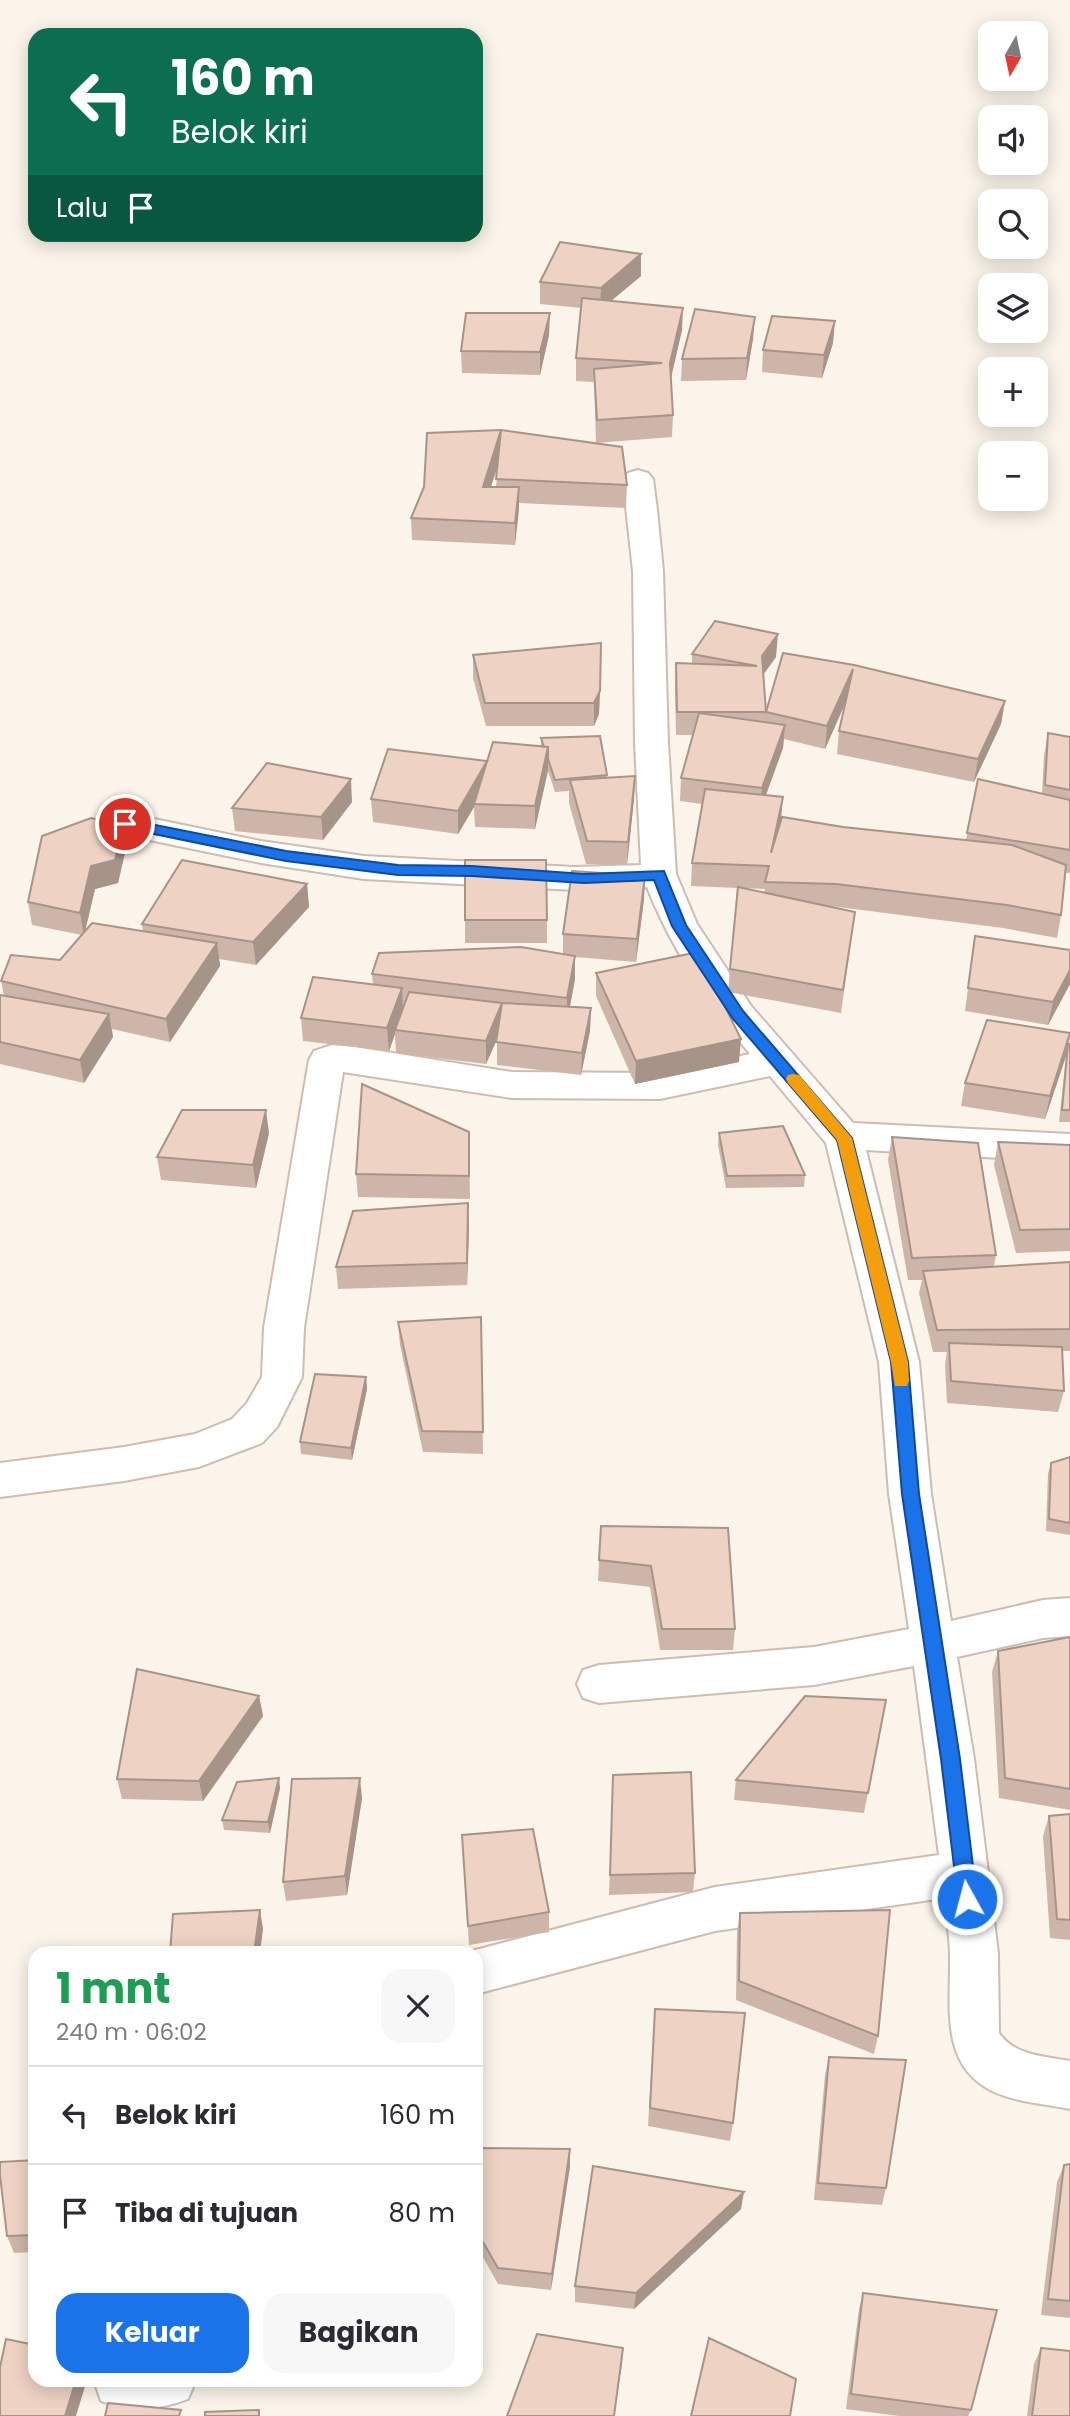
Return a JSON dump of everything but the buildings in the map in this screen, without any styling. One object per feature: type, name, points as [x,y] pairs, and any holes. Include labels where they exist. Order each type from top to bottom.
[{"type":"street","points":[[638,479],[645,518],[652,631],[651,727],[659,874],[680,926],[738,1015],[844,1138],[899,1362],[910,1494],[951,1759],[974,1953],[975,2039],[988,2059],[1008,2073],[1070,2085]]},
{"type":"street","points":[[125,824],[286,856],[398,870],[472,871],[584,878],[637,878],[659,874]]},
{"type":"street","points":[[0,1480],[124,1464],[199,1450],[247,1431],[262,1415],[282,1377],[284,1328],[327,1060],[355,1060],[512,1085],[660,1086],[778,1061]]},
{"type":"street","points":[[844,1138],[865,1136],[1070,1148]]},
{"type":"street","points":[[599,1684],[814,1666],[1044,1619],[1070,1617]]},
{"type":"street","points":[[483,1969],[715,1909],[964,1872]]},
{"type":"slow traffic","points":[[793,1079],[844,1138],[899,1362],[901,1381]]},
{"type":"route","points":[[125,824],[286,856],[398,870],[472,871],[584,878],[637,878],[659,874],[680,926],[738,1015],[844,1138],[899,1362],[910,1494],[951,1759],[967,1899]]}]
